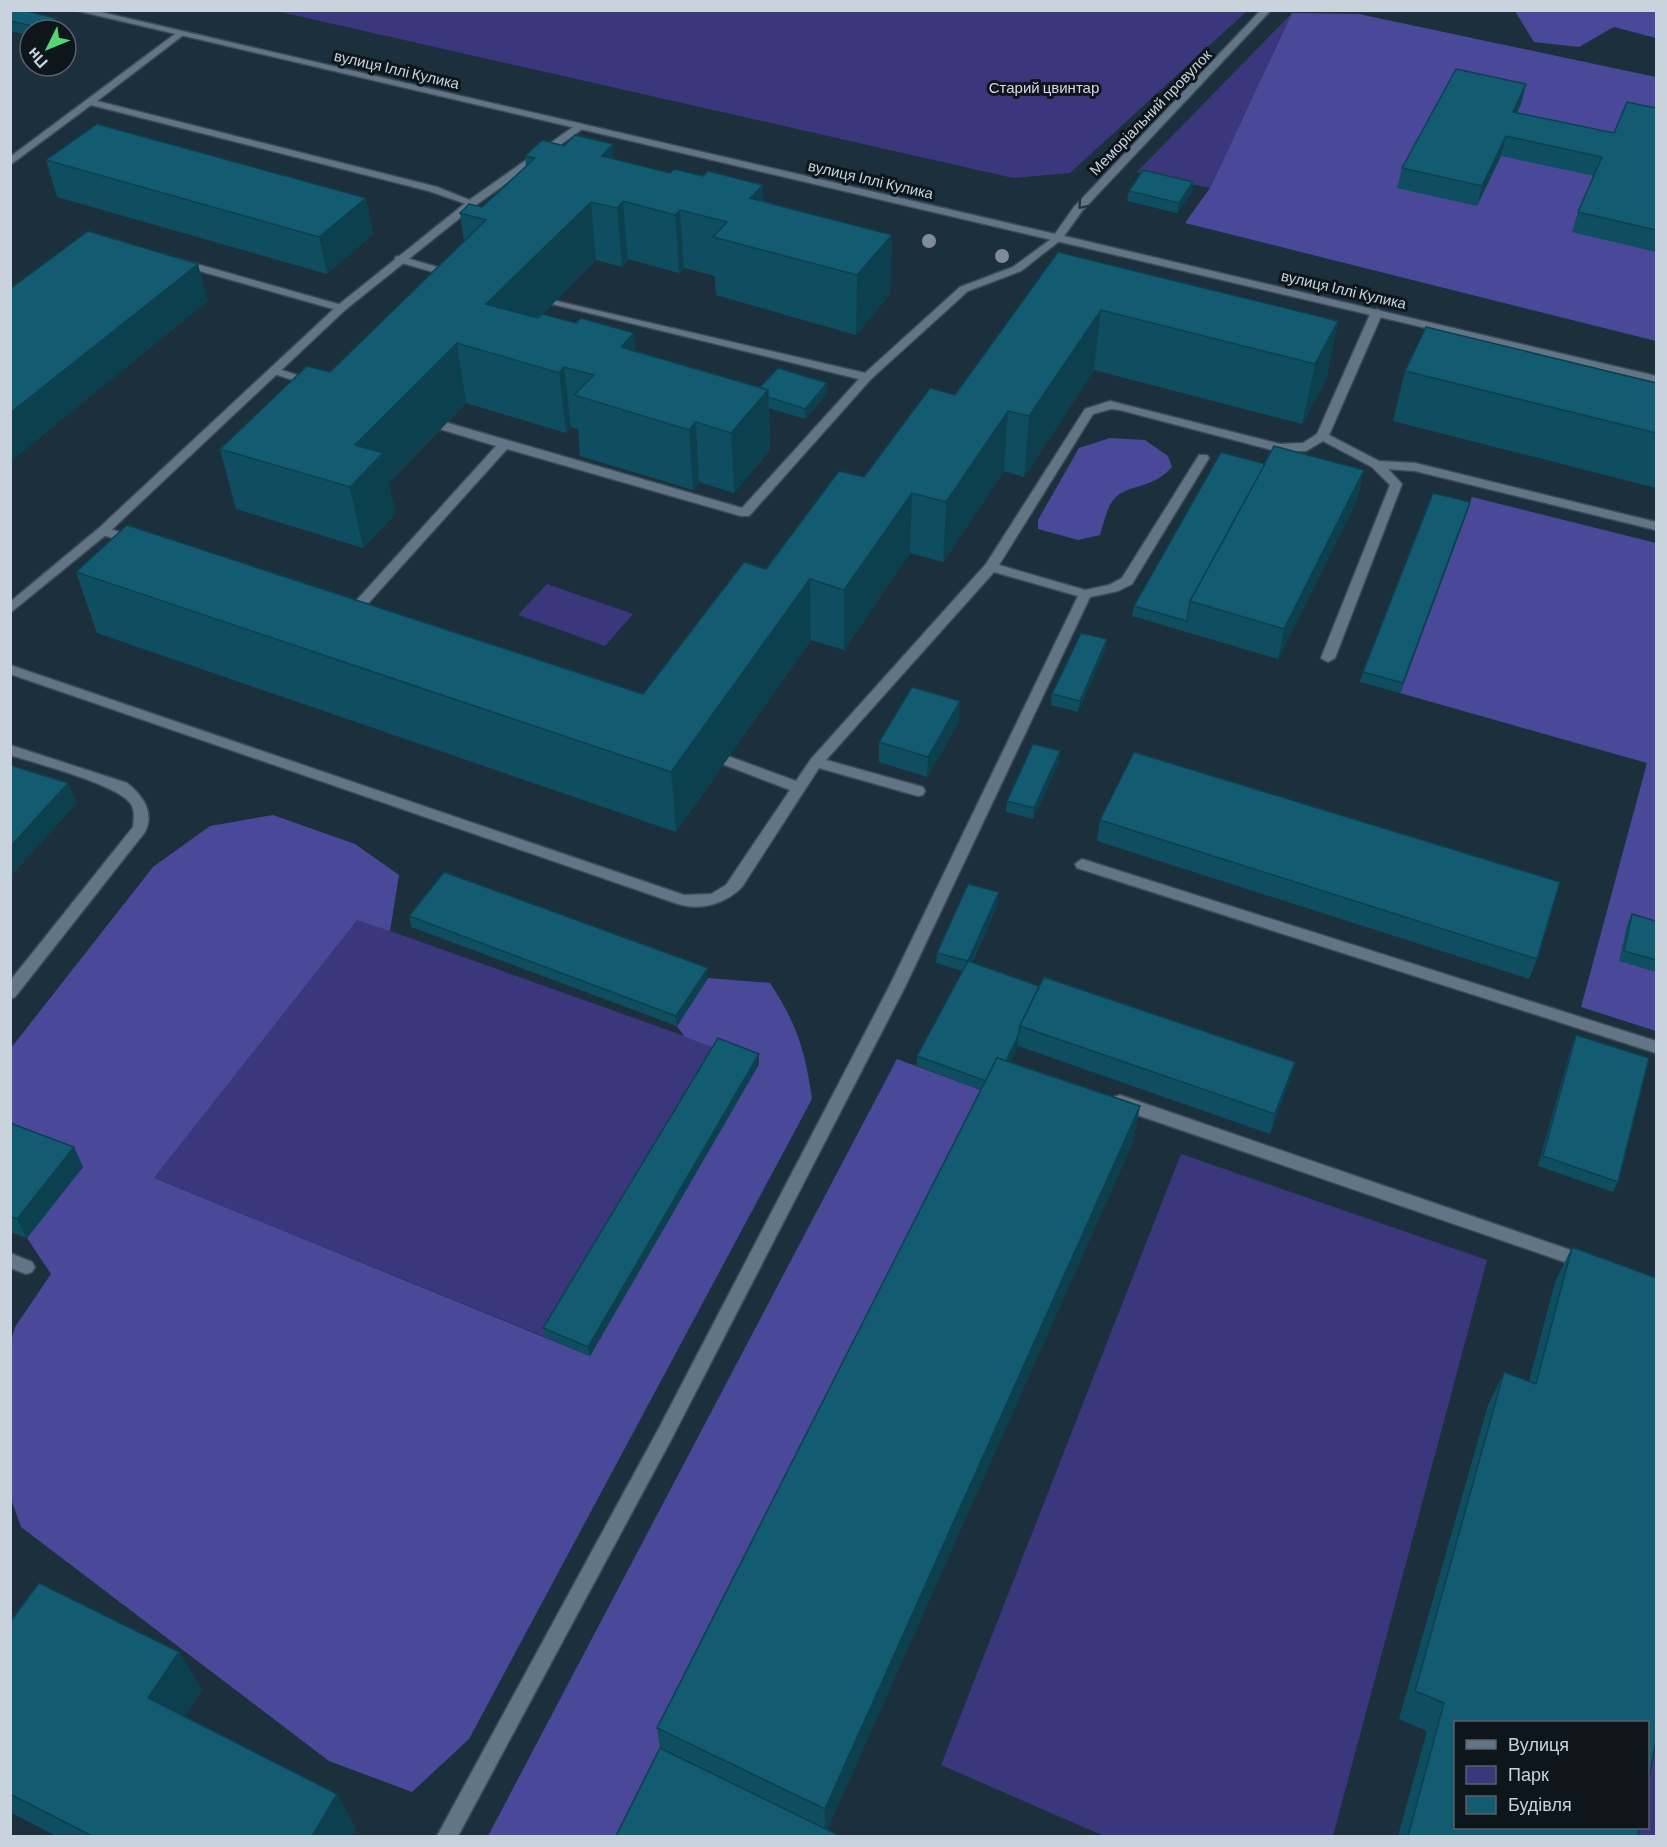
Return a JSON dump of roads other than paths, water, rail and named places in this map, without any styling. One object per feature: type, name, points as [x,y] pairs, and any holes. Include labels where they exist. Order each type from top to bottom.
[{"type":"street","name":"вулиця Іллі Кулика","points":[[78,10],[1058,237],[1656,379]]},
{"type":"street","name":"Меморіальний провулок","points":[[504,445],[745,513],[867,377],[964,289],[1017,269],[1058,237],[1078,209],[1267,10]]},
{"type":"street","points":[[10,162],[179,34]]},
{"type":"street","points":[[90,102],[433,189],[472,204]]},
{"type":"street","points":[[10,609],[103,531],[340,308],[399,259],[580,127]]},
{"type":"street","points":[[399,259],[456,279]]},
{"type":"street","points":[[176,261],[340,308]]},
{"type":"street","points":[[556,302],[867,377]]},
{"type":"street","points":[[10,669],[683,900],[702,902],[729,892],[816,762],[991,567],[1089,412],[1099,408],[1121,407],[1280,448],[1306,447],[1322,436],[1377,312]]},
{"type":"street","points":[[275,371],[324,387]]},
{"type":"street","points":[[335,599],[364,608],[504,445],[444,426]]},
{"type":"street","points":[[1322,436],[1376,464],[1396,484],[1328,658]]},
{"type":"street","points":[[991,567],[1085,594],[1113,588],[1127,581],[1203,458]]},
{"type":"street","points":[[1376,464],[1415,466],[1656,526]]},
{"type":"street","points":[[103,531],[151,545]]},
{"type":"street","points":[[447,1836],[665,1434],[897,987],[1085,594]]},
{"type":"street","points":[[10,750],[122,787],[137,799],[143,812],[140,828],[10,993]]},
{"type":"street","points":[[700,751],[799,788]]},
{"type":"street","points":[[816,762],[918,791]]},
{"type":"street","points":[[1082,864],[1656,1047]]},
{"type":"street","points":[[1102,1096],[1598,1267]]},
{"type":"park label","name":"Старий цвинтар","points":[[1044,87]]}]
